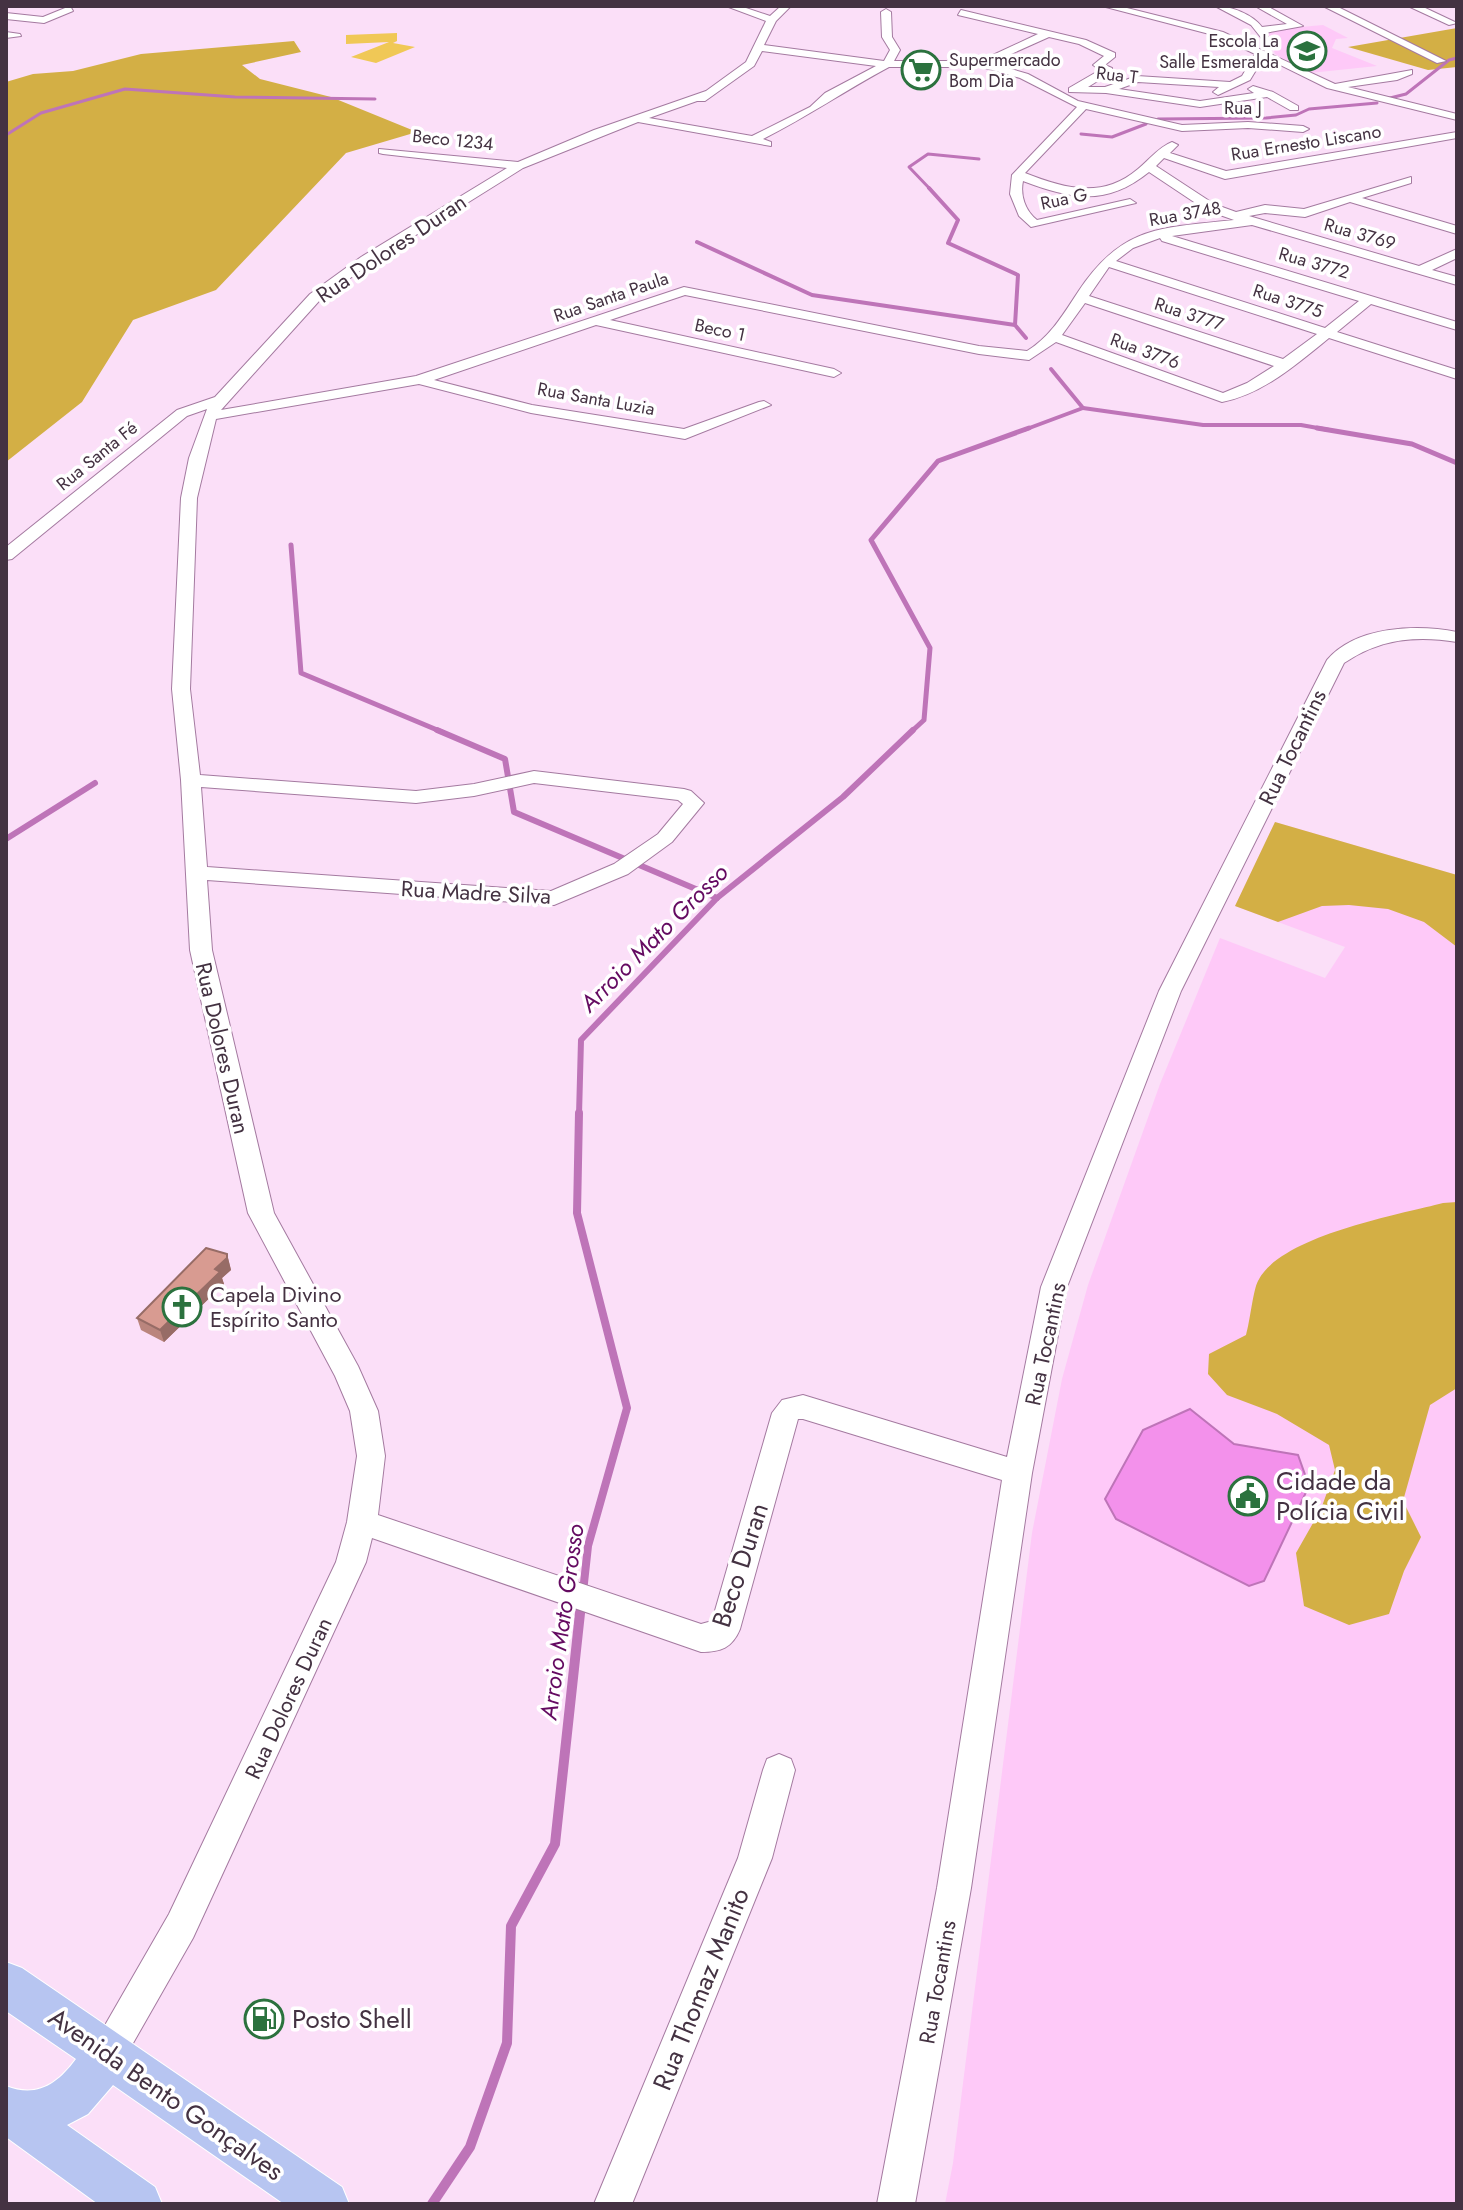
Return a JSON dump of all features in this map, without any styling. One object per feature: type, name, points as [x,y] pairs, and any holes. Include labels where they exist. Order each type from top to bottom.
[{"type":"main road","name":"Avenida Bento Gonçalves","points":[[6,1984],[325,2204]]},
{"type":"main road","points":[[12,2114],[65,2104],[82,2092],[107,2053]]},
{"type":"main road","points":[[12,2114],[138,2204]]},
{"type":"street","points":[[731,6],[778,13]]},
{"type":"street","points":[[761,6],[778,13]]},
{"type":"street","points":[[1107,6],[1220,34],[1331,86],[1457,117]]},
{"type":"street","points":[[1200,104],[1233,85],[1271,50],[1262,30],[1246,17],[1220,6]]},
{"type":"street","points":[[1260,6],[1298,26],[1262,30]]},
{"type":"street","points":[[1328,6],[1441,61]]},
{"type":"street","points":[[1413,6],[1452,23]]},
{"type":"street","points":[[6,16],[44,20],[70,9]]},
{"type":"street","points":[[754,139],[814,109],[829,95],[887,64],[895,50],[887,37],[886,12]]},
{"type":"street","name":"Rua Dolores Duran","points":[[107,2053],[181,1926],[351,1562],[362,1522],[371,1456],[364,1411],[348,1374],[261,1213],[201,950],[191,780],[181,689],[189,498],[215,408],[315,297],[440,212],[519,166],[712,92],[743,72],[761,48],[778,13]]},
{"type":"street","points":[[961,13],[1082,42],[1111,55],[1098,65],[1108,70],[1076,90]]},
{"type":"street","points":[[982,64],[1049,33]]},
{"type":"street","points":[[761,48],[887,64],[982,64],[1024,76],[1056,95],[1083,106],[1119,111],[1183,131],[1253,138]]},
{"type":"street","points":[[1169,80],[1185,67]]},
{"type":"street","points":[[1331,86],[1397,77],[1408,72]]},
{"type":"street","points":[[1106,90],[1137,79],[1233,85],[1269,94],[1294,108]]},
{"type":"street","name":"Rua T","points":[[1056,95],[1076,90],[1106,90],[1200,104],[1269,94]]},
{"type":"street","name":"Rua G","points":[[1083,106],[1056,138],[1021,167],[1015,186],[1017,201],[1026,218],[1035,224],[1130,203],[1106,192]]},
{"type":"street","points":[[642,118],[754,139],[773,146]]},
{"type":"street","name":"Rua J","points":[[1183,131],[1248,125],[1303,129]]},
{"type":"street","points":[[1019,175],[1051,188],[1106,192],[1116,189],[1148,166],[1183,131]]},
{"type":"street","name":"Rua Ernesto Liscano","points":[[1163,154],[1225,175],[1457,135]]},
{"type":"street","name":"Beco 1234","points":[[383,151],[519,166]]},
{"type":"street","points":[[1148,166],[1210,207],[1235,216]]},
{"type":"street","name":"Rua 3748","points":[[1235,216],[1265,209],[1305,213],[1407,180]]},
{"type":"street","points":[[1351,199],[1457,230]]},
{"type":"street","name":"Rua 3748","points":[[1235,216],[1252,221]]},
{"type":"street","name":"Rua 3748","points":[[1062,324],[1107,262],[1134,242],[1252,221]]},
{"type":"street","name":"Rua 3769","points":[[1252,221],[1457,281]]},
{"type":"street","name":"Rua 3772","points":[[1160,236],[1457,326]]},
{"type":"street","points":[[1421,270],[1457,253]]},
{"type":"street","name":"Rua 3775","points":[[1107,262],[1457,375]]},
{"type":"street","name":"Rua Santa Paula","points":[[215,408],[419,380],[684,291],[1020,357],[1035,354],[1062,324]]},
{"type":"street","name":"Rua 3777","points":[[1082,298],[1286,365]]},
{"type":"street","points":[[1286,365],[1325,331],[1370,299]]},
{"type":"street","name":"Beco 1","points":[[599,322],[834,373]]},
{"type":"street","name":"Rua 3776","points":[[1052,336],[1227,399],[1286,365]]},
{"type":"street","name":"Rua Santa Luzia","points":[[419,380],[531,409],[685,434],[764,405]]},
{"type":"street","name":"Rua Santa Fé","points":[[6,555],[182,413],[215,408]]},
{"type":"street","name":"Rua Tocantins","points":[[896,2204],[954,1888],[1018,1473],[1054,1287],[1170,991],[1336,660],[1352,647],[1373,639],[1418,634],[1457,637]]},
{"type":"street","name":"Rua Madre Silva","points":[[191,780],[416,797],[474,790],[534,777],[684,795],[694,803],[665,838],[621,869],[554,898],[197,873]]},
{"type":"street","name":"Beco Duran","points":[[362,1522],[701,1638],[716,1638],[725,1629],[786,1413],[792,1408],[803,1407],[1018,1473]]},
{"type":"street","name":"Rua Thomaz Manito","points":[[613,2204],[755,1858],[779,1770]]},
{"type":"shaded area","name":"Escola La Salle Esmeralda","points":[[1323,25],[1348,38],[1336,39],[1332,48],[1377,66],[1310,73],[1275,54],[1267,30]]},
{"type":"shaded area","points":[[1457,28],[1457,67],[1428,70],[1348,47]]},
{"type":"shaded area","points":[[397,33],[397,41],[393,43],[415,47],[376,63],[351,57],[389,42],[346,44],[346,35]]},
{"type":"shaded area","points":[[294,41],[301,52],[242,65],[260,79],[331,97],[417,132],[346,153],[216,290],[133,320],[82,402],[6,462],[6,82],[33,74],[73,71],[141,54]]},
{"type":"shaded area","name":"Cidade da Polícia Civil","points":[[1275,822],[1457,875],[1457,2204],[945,2204],[953,2163],[1032,1533],[1062,1379],[1088,1285],[1160,1084],[1220,938],[1325,978],[1345,947],[1235,906]]},
{"type":"shaded area","points":[[1275,822],[1457,875],[1457,947],[1424,922],[1388,909],[1322,906],[1278,922],[1235,906]]},
{"type":"shaded area","points":[[1457,1202],[1457,1388],[1430,1405],[1403,1501],[1421,1537],[1404,1571],[1389,1614],[1349,1625],[1304,1606],[1296,1553],[1321,1509],[1335,1470],[1329,1445],[1277,1414],[1227,1395],[1208,1374],[1209,1354],[1246,1335],[1258,1281],[1270,1265],[1290,1252],[1314,1240],[1370,1221]]},
{"type":"shaded area","points":[[1190,1409],[1234,1444],[1298,1455],[1309,1486],[1264,1581],[1249,1586],[1116,1519],[1105,1499],[1143,1430]]},
{"type":"building","points":[[206,1248],[227,1254],[227,1258],[215,1269],[220,1272],[160,1330],[137,1318]]},
{"type":"waterway","name":"Arroio Mato Grosso","points":[[1386,99],[1406,94],[1449,60],[1457,58]]},
{"type":"waterway","points":[[6,135],[41,113],[125,89],[235,97],[375,99]]},
{"type":"waterway","name":"Arroio Mato Grosso","points":[[1158,119],[1266,118],[1296,115],[1309,109],[1377,103]]},
{"type":"waterway","name":"Arroio Mato Grosso","points":[[1081,134],[1112,137],[1146,124]]},
{"type":"waterway","name":"Arroio Mato Grosso","points":[[931,190],[909,167],[928,154],[979,159]]},
{"type":"waterway","name":"Arroio Mato Grosso","points":[[929,188],[958,220],[948,243],[1018,275],[1015,325]]},
{"type":"waterway","points":[[697,242],[812,295],[1015,325]]},
{"type":"waterway","name":"Arroio Mato Grosso","points":[[1015,325],[1026,338]]},
{"type":"waterway","name":"Arroio Mato Grosso","points":[[1051,369],[1083,408]]},
{"type":"waterway","name":"Arroio Mato Grosso","points":[[1024,430],[1083,408]]},
{"type":"waterway","points":[[1083,408],[1203,425],[1301,425],[1329,430]]},
{"type":"waterway","name":"Arroio Mato Grosso","points":[[911,732],[924,720],[930,648],[871,540],[938,461],[1029,428]]},
{"type":"waterway","points":[[1317,428],[1412,444],[1457,463]]},
{"type":"waterway","points":[[291,545],[301,673],[442,732]]},
{"type":"waterway","points":[[437,730],[505,759],[514,812],[717,898]]},
{"type":"waterway","name":"Arroio Mato Grosso","points":[[717,898],[843,797],[913,730]]},
{"type":"waterway","points":[[6,839],[95,783]]},
{"type":"waterway","name":"Arroio Mato Grosso","points":[[579,1115],[581,1040],[717,898]]},
{"type":"waterway","name":"Arroio Mato Grosso","points":[[579,1113],[577,1213],[627,1408],[588,1546],[583,1592]]},
{"type":"waterway","name":"Arroio Mato Grosso","points":[[432,2204],[470,2147],[507,2043],[511,1926],[555,1844],[581,1604]]},
{"type":"place","name":"Escola La Salle Esmeralda","points":[[1307,51]]},
{"type":"place","name":"Supermercado Bom Dia","points":[[921,70]]},
{"type":"place","name":"Capela Divino Espírito Santo","points":[[182,1307]]},
{"type":"place","name":"Cidade da Polícia Civil","points":[[1248,1496]]},
{"type":"place","name":"Posto Shell","points":[[264,2019]]}]
